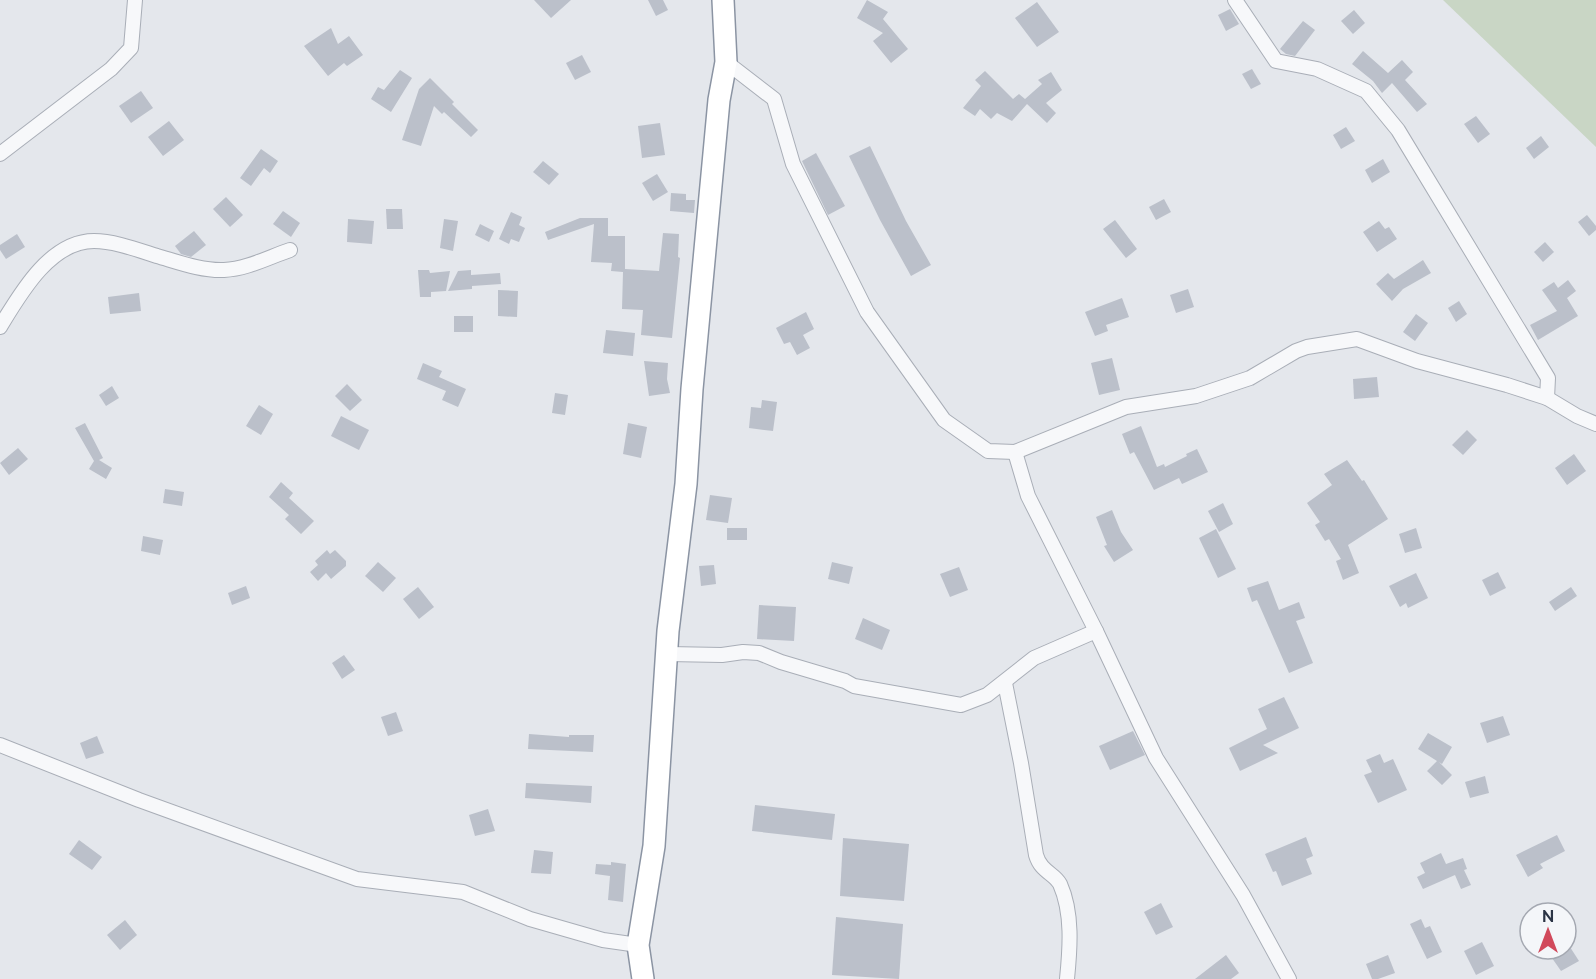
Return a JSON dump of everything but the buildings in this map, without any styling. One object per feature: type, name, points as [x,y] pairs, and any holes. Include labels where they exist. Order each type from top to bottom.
[{"type":"highway","points":[[643,979],[638,945],[654,846],[668,631],[686,484],[692,388],[719,100],[726,62],[721,1]]},
{"type":"street","points":[[0,154],[111,69],[131,48],[135,0]]},
{"type":"street","points":[[1235,0],[1276,61],[1317,69],[1366,91],[1398,130],[1548,378],[1547,398]]},
{"type":"street","points":[[726,62],[774,99],[793,164],[867,312],[944,420],[988,451],[1016,452],[1126,407],[1196,396],[1250,378],[1307,347],[1357,339],[1417,361],[1547,398],[1577,416],[1596,424]]},
{"type":"street","points":[[0,327],[26,285],[51,260],[64,250],[79,243],[95,241],[121,246],[182,264],[224,270],[248,265],[290,250]]},
{"type":"street","points":[[1016,452],[1028,496],[1096,631],[1156,758],[1243,895],[1289,979]]},
{"type":"street","points":[[668,654],[722,655],[759,652],[781,662],[845,681],[854,686],[961,705],[987,695],[1034,658],[1096,631]]},
{"type":"street","points":[[1005,683],[1036,855],[1042,868],[1059,884],[1066,908],[1070,939],[1066,979]]},
{"type":"street","points":[[0,745],[140,800],[357,879],[463,892],[530,919],[603,940],[638,945]]},
{"type":"green space","points":[[1443,0],[1596,0],[1596,147]]}]
